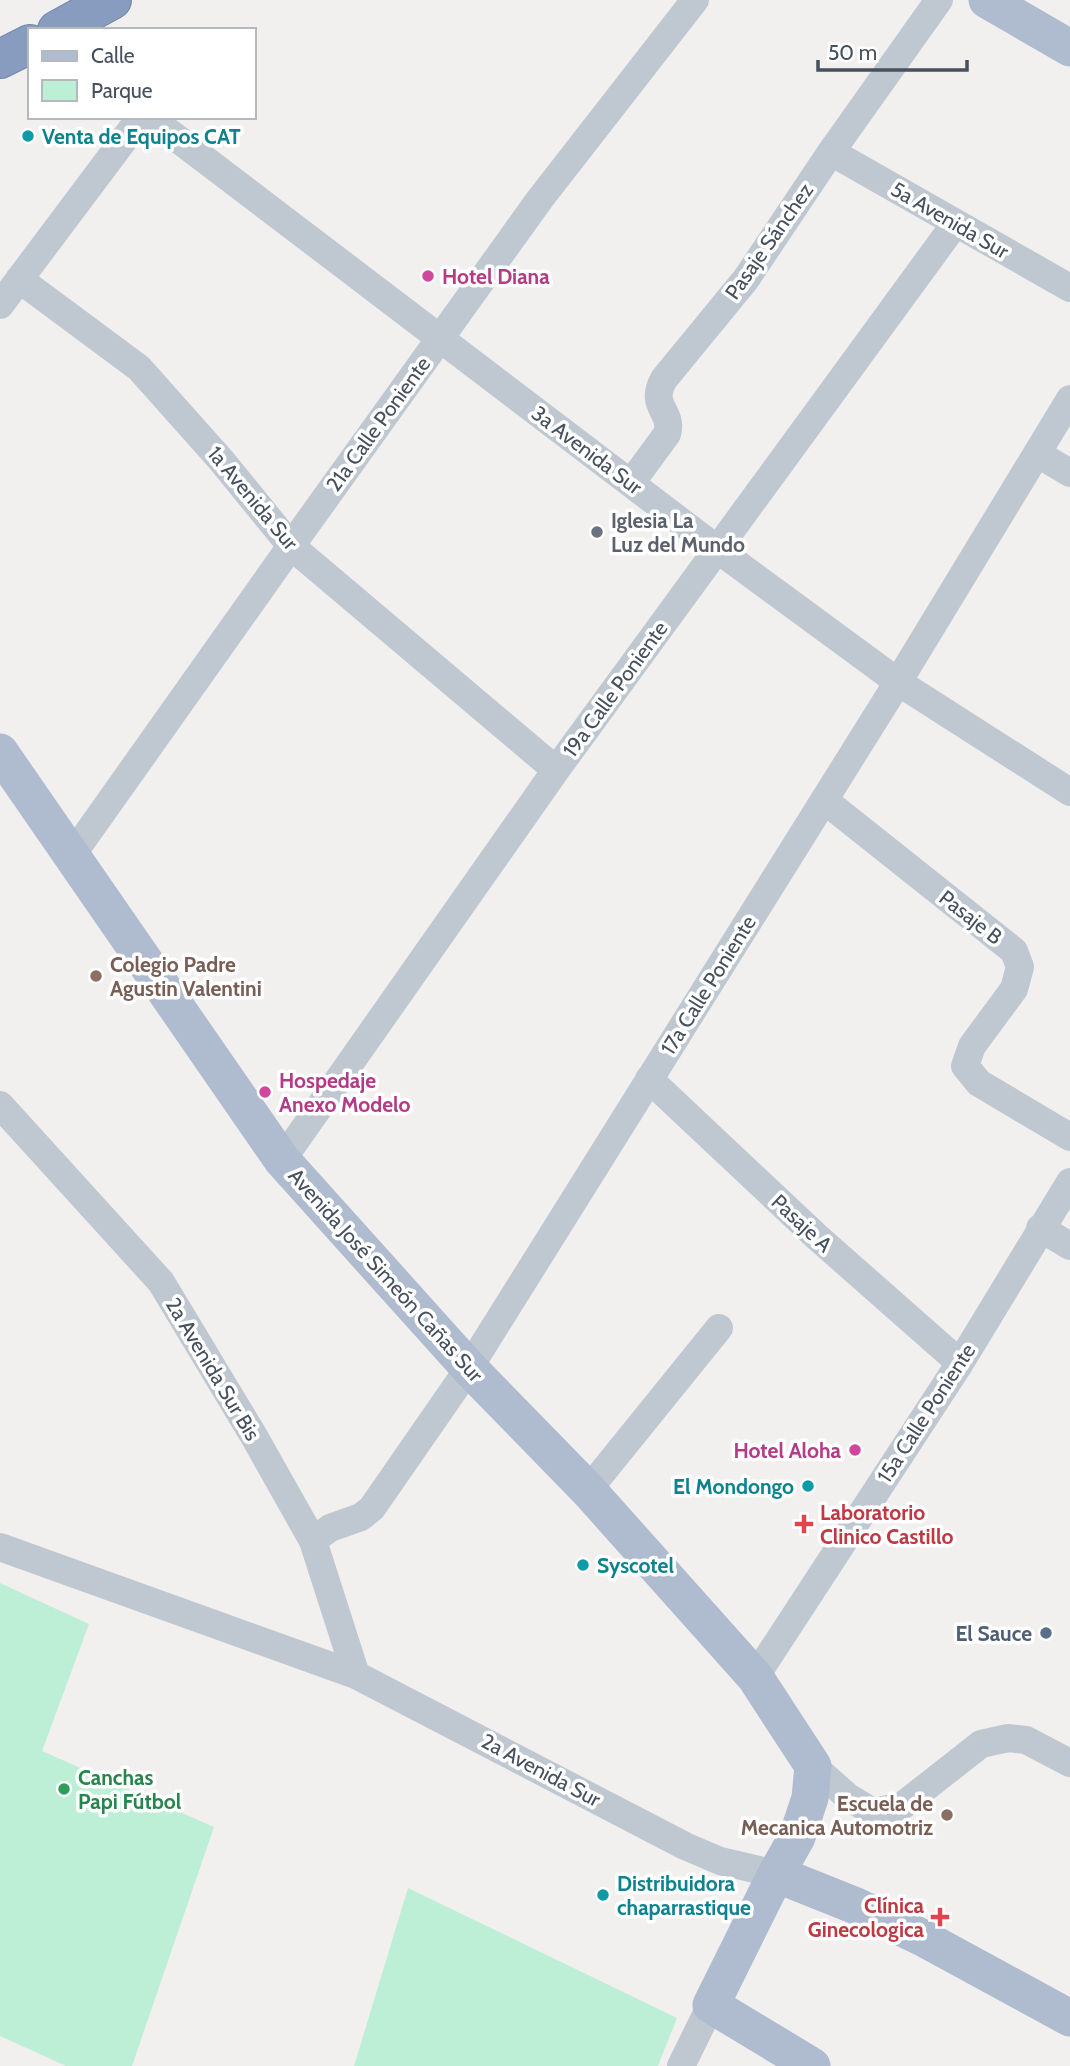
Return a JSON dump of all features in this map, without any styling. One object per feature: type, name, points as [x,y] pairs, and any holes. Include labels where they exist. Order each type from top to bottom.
[{"type":"highway","points":[[61,28],[112,0]]},
{"type":"highway","points":[[0,59],[28,45]]},
{"type":"main road","points":[[987,0],[1070,48]]},
{"type":"main road","name":"Avenida José Simeón Cañas Sur","points":[[0,752],[282,1160],[469,1368],[588,1490],[755,1677],[813,1766]]},
{"type":"main road","points":[[812,2066],[711,2005],[797,1837],[810,1798],[813,1766]]},
{"type":"main road","name":"2a Avenida Sur","points":[[776,1874],[856,1906],[923,1938],[1070,2018]]},
{"type":"street","name":"21a Calle Poniente","points":[[72,855],[290,546],[540,200],[695,0]]},
{"type":"street","name":"Pasaje Sánchez","points":[[631,483],[669,428],[659,401],[658,390],[664,379],[746,279],[831,152],[939,0]]},
{"type":"street","points":[[0,305],[139,119]]},
{"type":"street","name":"3a Avenida Sur","points":[[152,119],[439,339],[898,682],[1070,792]]},
{"type":"street","name":"5a Avenida Sur","points":[[831,152],[1070,288]]},
{"type":"street","name":"19a Calle Poniente","points":[[282,1160],[556,770],[955,224]]},
{"type":"street","name":"1a Avenida Sur","points":[[19,279],[139,368],[221,460],[290,546],[556,770]]},
{"type":"street","name":"17a Calle Poniente","points":[[313,1541],[330,1528],[361,1517],[372,1508],[469,1368],[898,682],[1070,399]]},
{"type":"street","points":[[1038,454],[1070,472]]},
{"type":"street","name":"Pasaje B","points":[[824,800],[1014,951],[1020,967],[1014,989],[972,1046],[965,1066],[979,1083],[1070,1137]]},
{"type":"street","name":"Pasaje A","points":[[649,1079],[817,1237],[960,1363]]},
{"type":"street","name":"2a Avenida Sur Bis","points":[[0,1105],[161,1282],[313,1541],[356,1675]]},
{"type":"street","name":"15a Calle Poniente","points":[[755,1677],[960,1363],[1070,1182]]},
{"type":"street","points":[[1040,1228],[1070,1246]]},
{"type":"street","points":[[588,1490],[719,1328]]},
{"type":"street","name":"2a Avenida Sur","points":[[0,1547],[356,1675],[685,1846],[720,1861],[776,1874]]},
{"type":"street","name":"Avenida José Simeón Cañas Sur","points":[[813,1766],[848,1797],[873,1812],[902,1806],[981,1744],[1008,1738],[1026,1740],[1070,1763]]},
{"type":"street","points":[[681,2066],[711,2005]]},
{"type":"green space","name":"Canchas Papi Fútbol","points":[[0,1583],[89,1624],[42,1751],[214,1827],[132,2066],[66,2066],[0,2036]]},
{"type":"green space","points":[[408,1888],[677,2018],[658,2066],[354,2066]]},
{"type":"place","name":"Venta de Equipos CAT","points":[[28,136]]},
{"type":"place","name":"Hotel Diana","points":[[428,276]]},
{"type":"place","name":"Iglesia La Luz del Mundo","points":[[597,532]]},
{"type":"place","name":"Colegio Padre Agustin Valentini","points":[[96,976]]},
{"type":"place","name":"Hospedaje Anexo Modelo","points":[[265,1092]]},
{"type":"place","name":"Hotel Aloha","points":[[855,1450]]},
{"type":"place","name":"El Mondongo","points":[[808,1486]]},
{"type":"place","name":"Laboratorio Clinico Castillo","points":[[804,1524]]},
{"type":"place","name":"Syscotel","points":[[583,1565]]},
{"type":"place","name":"El Sauce","points":[[1046,1633]]},
{"type":"place","name":"Canchas Papi Fútbol","points":[[64,1789]]},
{"type":"place","name":"Escuela de Mecanica Automotriz","points":[[947,1815]]},
{"type":"place","name":"Distribuidora chaparrastique","points":[[603,1895]]},
{"type":"place","name":"Clínica Ginecologica","points":[[940,1917]]}]
